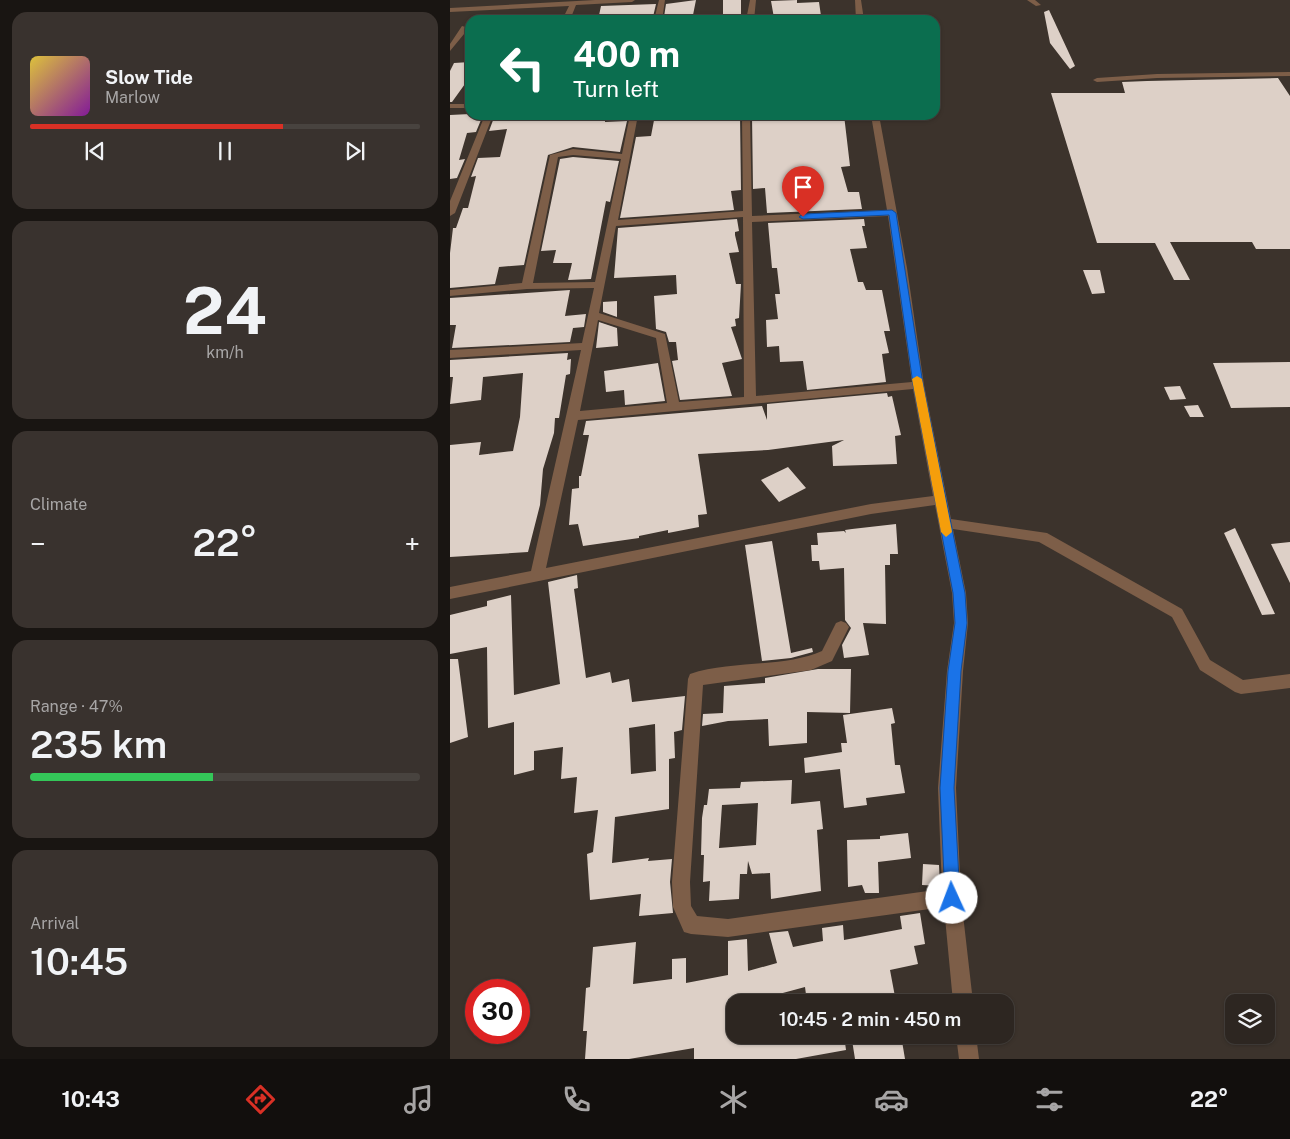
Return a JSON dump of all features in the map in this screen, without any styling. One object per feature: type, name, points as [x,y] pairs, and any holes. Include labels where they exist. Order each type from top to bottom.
[{"type":"street","points":[[473,9],[478,0]]},
{"type":"street","points":[[450,10],[632,0]]},
{"type":"street","points":[[659,15],[662,0]]},
{"type":"street","points":[[751,15],[753,0]]},
{"type":"street","points":[[858,0],[860,15]]},
{"type":"street","points":[[1030,0],[1038,5]]},
{"type":"street","points":[[568,15],[573,4]]},
{"type":"street","points":[[450,49],[465,28]]},
{"type":"street","points":[[1097,80],[1157,76],[1290,74]]},
{"type":"street","points":[[450,106],[465,106]]},
{"type":"street","points":[[450,213],[487,120]]},
{"type":"street","points":[[537,575],[566,456],[572,416],[595,315],[633,120]]},
{"type":"street","points":[[746,120],[749,216],[750,400]]},
{"type":"street","points":[[877,120],[918,384],[939,500],[959,593],[961,623],[955,671],[947,788],[952,898],[962,994]]},
{"type":"street","points":[[527,286],[554,155],[573,152],[626,158]]},
{"type":"street","points":[[613,223],[749,216],[892,213]]},
{"type":"street","points":[[450,293],[527,286],[601,285]]},
{"type":"street","points":[[595,315],[661,336],[674,407]]},
{"type":"street","points":[[450,354],[587,346]]},
{"type":"street","points":[[572,416],[918,384]]},
{"type":"street","points":[[450,592],[871,509],[939,500]]},
{"type":"street","points":[[944,524],[1042,536],[1177,613],[1205,665],[1241,687],[1290,682]]},
{"type":"street","points":[[840,627],[827,656],[811,663],[756,669],[696,679],[681,882],[682,907],[691,925],[728,928],[952,898]]},
{"type":"street","points":[[967,1044],[969,1059]]},
{"type":"building","points":[[696,0],[693,15],[664,15],[666,4]]},
{"type":"building","points":[[723,0],[741,0],[741,15],[723,15]]},
{"type":"building","points":[[797,0],[797,3],[819,2],[821,15],[773,15],[771,1]]},
{"type":"building","points":[[656,4],[653,15],[599,15],[601,6]]},
{"type":"building","points":[[1049,10],[1075,66],[1070,69],[1050,43],[1044,12]]},
{"type":"building","points":[[465,62],[465,84],[452,102],[450,102],[450,71],[454,63]]},
{"type":"building","points":[[1278,78],[1290,96],[1290,249],[1256,249],[1252,242],[1170,242],[1190,280],[1174,280],[1155,243],[1097,243],[1051,93],[1125,93],[1122,82]]},
{"type":"building","points":[[465,114],[465,120],[481,120],[476,132],[467,133],[459,160],[465,159],[457,178],[450,179],[450,115]]},
{"type":"building","points":[[493,120],[627,121],[620,152],[573,147],[548,155],[524,265],[499,267],[495,284],[450,288],[450,253],[453,228],[456,228],[463,208],[468,208],[476,176],[471,177],[478,158],[500,157],[507,129],[489,131]]},
{"type":"building","points":[[654,120],[740,120],[741,190],[731,191],[734,210],[620,218],[636,137],[651,136]]},
{"type":"building","points":[[752,120],[845,120],[850,166],[841,167],[848,192],[859,192],[862,209],[767,213],[765,188],[753,189]]},
{"type":"building","points":[[573,157],[619,161],[610,202],[606,201],[591,279],[568,280],[572,263],[553,263],[556,250],[541,251],[560,159]]},
{"type":"building","points":[[737,219],[739,231],[735,232],[735,235],[739,252],[729,253],[736,284],[741,284],[739,318],[735,319],[736,326],[731,327],[742,359],[722,363],[732,396],[680,400],[672,361],[678,360],[676,342],[669,342],[666,332],[656,329],[654,296],[677,294],[676,275],[614,278],[618,228]]},
{"type":"building","points":[[864,219],[865,226],[862,226],[867,248],[850,249],[858,282],[863,282],[866,290],[882,290],[890,331],[884,331],[889,353],[882,354],[886,382],[807,390],[803,361],[780,362],[779,346],[767,347],[766,320],[778,319],[775,294],[780,294],[777,268],[772,268],[768,223]]},
{"type":"building","points":[[1083,270],[1100,270],[1105,293],[1092,294]]},
{"type":"building","points":[[570,290],[565,316],[586,314],[584,327],[573,328],[570,342],[452,348],[456,325],[450,325],[450,298]]},
{"type":"building","points":[[617,301],[617,317],[603,312],[603,302]]},
{"type":"building","points":[[599,322],[617,328],[618,346],[596,348]]},
{"type":"building","points":[[568,353],[567,360],[571,359],[570,374],[566,375],[559,418],[555,418],[554,433],[543,469],[540,505],[528,552],[450,557],[450,445],[481,442],[479,455],[513,451],[520,417],[523,373],[483,377],[481,400],[450,404],[453,377],[450,377],[450,360]]},
{"type":"building","points":[[1290,362],[1290,407],[1231,408],[1213,363]]},
{"type":"building","points":[[658,363],[665,401],[625,405],[624,390],[606,392],[604,371]]},
{"type":"building","points":[[1180,386],[1186,399],[1170,400],[1164,387]]},
{"type":"building","points":[[887,393],[888,397],[892,396],[901,435],[895,436],[897,464],[833,466],[832,446],[844,440],[768,450],[698,454],[707,514],[698,515],[699,527],[668,533],[668,530],[639,536],[639,538],[583,546],[578,524],[569,525],[572,489],[579,488],[579,476],[581,476],[589,435],[583,435],[586,421],[762,406],[767,420],[767,404]]},
{"type":"building","points":[[1198,405],[1204,417],[1190,417],[1184,406]]},
{"type":"building","points":[[788,467],[806,488],[779,502],[761,480]]},
{"type":"building","points":[[896,524],[898,554],[890,554],[890,565],[885,565],[886,624],[863,623],[869,655],[844,658],[842,645],[851,628],[845,620],[844,568],[820,570],[819,561],[812,561],[811,545],[818,545],[817,533],[844,531],[846,533],[845,530]]},
{"type":"building","points":[[1235,528],[1275,614],[1262,615],[1224,533]]},
{"type":"building","points":[[772,541],[791,653],[812,648],[813,652],[791,658],[762,661],[745,545]]},
{"type":"building","points":[[1290,542],[1290,583],[1271,544]]},
{"type":"building","points":[[577,575],[578,588],[574,589],[586,678],[610,672],[612,683],[629,679],[632,702],[685,696],[682,730],[674,732],[675,758],[669,759],[669,809],[615,817],[612,863],[649,858],[648,861],[672,859],[670,882],[673,913],[639,916],[641,894],[590,900],[587,854],[593,852],[598,810],[574,813],[577,777],[561,779],[563,747],[534,751],[534,770],[514,775],[514,722],[488,728],[487,647],[450,654],[450,615],[487,606],[487,601],[511,595],[514,695],[560,684],[548,582]],"holes":[[[655,724],[656,771],[631,774],[629,728]]]},
{"type":"building","points":[[450,659],[458,659],[468,737],[450,743]]},
{"type":"building","points":[[818,669],[851,669],[850,713],[807,712],[807,743],[769,746],[768,719],[728,721],[702,726],[703,714],[723,713],[724,686],[765,683],[765,678]]},
{"type":"building","points":[[892,708],[895,723],[891,724],[895,765],[900,765],[905,793],[866,798],[867,805],[844,808],[840,769],[805,773],[804,758],[842,752],[841,743],[847,743],[843,715]]},
{"type":"building","points":[[792,780],[791,804],[820,801],[823,829],[817,830],[821,891],[771,899],[770,873],[752,874],[748,861],[747,874],[740,874],[739,899],[709,901],[710,881],[703,882],[704,855],[701,855],[704,805],[707,805],[709,789],[740,788],[741,782]],"holes":[[[758,803],[756,845],[719,848],[722,805]]]},
{"type":"building","points":[[908,833],[911,858],[878,862],[879,893],[865,893],[862,885],[848,887],[847,840],[880,839],[880,836]]},
{"type":"building","points":[[923,864],[939,865],[940,886],[922,885]]},
{"type":"building","points":[[920,913],[925,944],[914,946],[918,964],[890,970],[894,994],[806,994],[805,987],[779,994],[726,994],[726,1044],[845,1044],[846,1050],[796,1059],[694,1059],[694,1048],[629,1059],[585,1059],[587,1031],[583,1031],[586,988],[590,987],[593,947],[636,942],[633,984],[672,979],[672,959],[686,958],[686,983],[728,975],[728,941],[747,939],[748,971],[777,963],[769,933],[788,931],[793,947],[823,941],[822,928],[843,925],[844,940],[902,929],[900,916]]},
{"type":"building","points":[[853,1044],[902,1044],[905,1059],[855,1059]]},
{"type":"slow traffic","points":[[917,379],[946,532]]},
{"type":"route","points":[[803,217],[892,213],[911,325],[918,384],[939,500],[959,593],[961,623],[955,671],[947,788],[952,898]]}]
